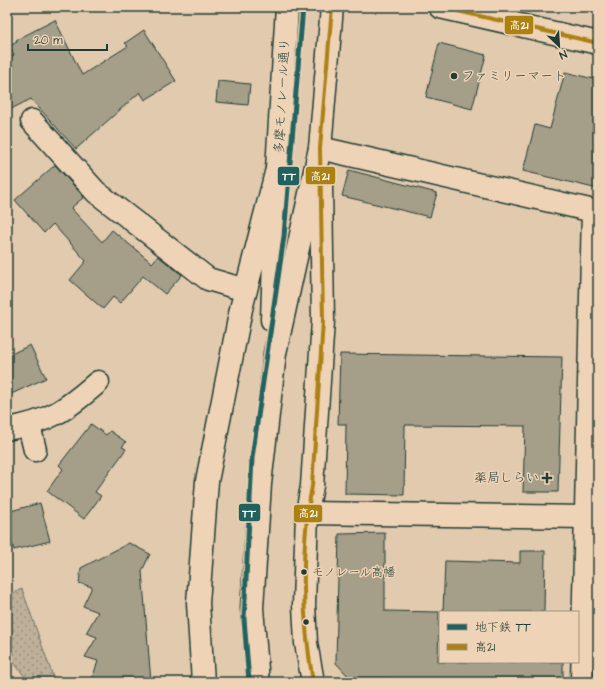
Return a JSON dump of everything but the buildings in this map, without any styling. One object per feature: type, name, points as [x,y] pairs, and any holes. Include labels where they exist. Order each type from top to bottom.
[{"type":"main road","name":"多摩モノレール通り","points":[[275,353],[272,311],[287,7]]},
{"type":"main road","name":"多摩モノレール通り","points":[[258,682],[252,608],[260,484],[275,353],[320,148],[332,7]]},
{"type":"main road","points":[[440,7],[598,43]]},
{"type":"main road","points":[[32,121],[96,192],[208,279],[246,290]]},
{"type":"main road","points":[[313,682],[306,643],[304,605],[307,513],[312,486],[322,321],[320,148],[595,212],[592,515],[582,682]]},
{"type":"main road","points":[[203,682],[198,603],[207,481],[246,290],[278,169]]},
{"type":"main road","points":[[7,429],[30,425],[63,410],[98,382]]},
{"type":"main road","points":[[30,425],[35,450]]},
{"type":"main road","points":[[307,513],[592,515]]},
{"type":"shaded area","points":[[22,589],[55,682],[29,682],[7,654],[7,596]]},
{"type":"metro line","name":"TT","points":[[249,682],[244,619],[252,458],[284,236],[303,7]]},
{"type":"transit line","name":"高21","points":[[313,682],[309,658],[305,609],[304,559],[308,510],[312,486],[323,321],[320,148],[332,7]]},
{"type":"transit line","name":"高21","points":[[440,7],[598,43]]},
{"type":"place","name":"ファミリーマート","points":[[454,76]]},
{"type":"place","name":"薬局しらい","points":[[547,478]]},
{"type":"place","name":"モノレール高幡","points":[[304,572]]}]
